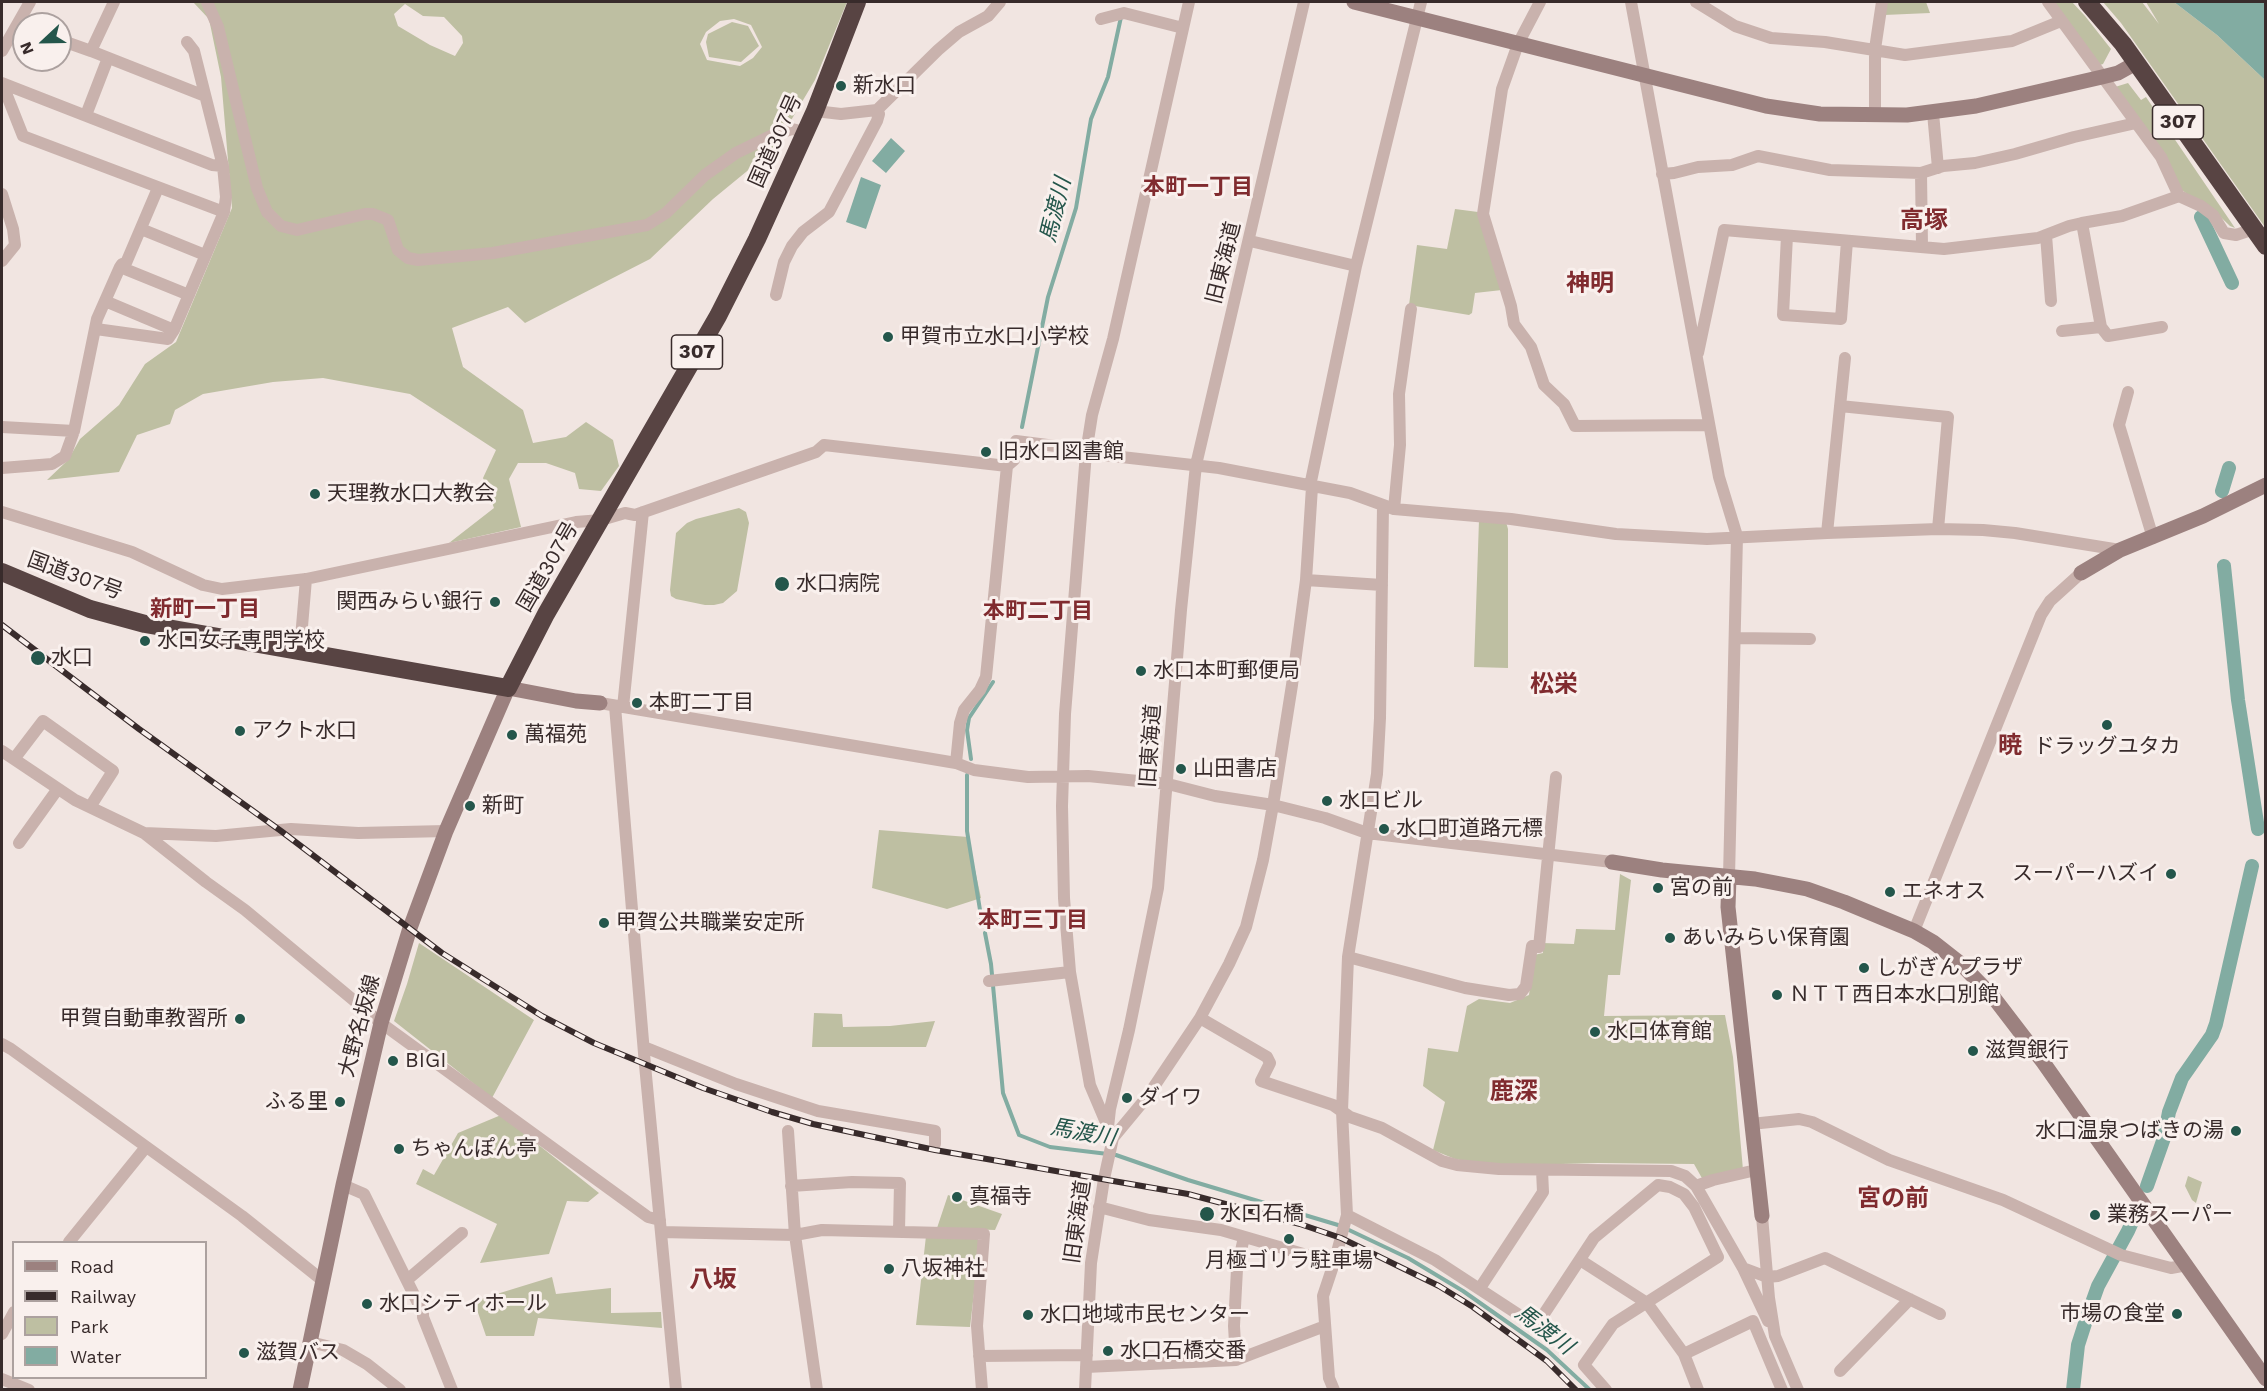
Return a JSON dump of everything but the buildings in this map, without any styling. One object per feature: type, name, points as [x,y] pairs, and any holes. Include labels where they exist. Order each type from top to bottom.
[{"type":"highway","name":"国道307号","points":[[2,572],[71,602],[145,624],[508,688],[546,614],[718,315],[757,239],[815,111],[857,2]]},
{"type":"highway","name":"307","points":[[2087,2],[2123,44],[2265,246]]},
{"type":"street","points":[[91,51],[114,2]]},
{"type":"street","points":[[207,2],[218,27],[257,188],[267,212],[281,226],[297,230],[348,217],[373,214],[388,220],[398,249],[408,258],[418,260],[493,254],[647,225],[666,213],[705,175],[742,149],[772,135],[792,129],[805,132]]},
{"type":"street","points":[[815,111],[841,114],[877,110],[938,50],[959,32],[988,16],[1000,2]]},
{"type":"street","points":[[1110,1143],[1090,1085],[1070,972],[1064,898],[1061,778],[1086,453],[1092,415],[1113,339],[1189,2]]},
{"type":"street","name":"旧東海道","points":[[1085,1389],[1091,1263],[1110,1143],[1110,1109],[1130,1030],[1158,888],[1181,610],[1196,465],[1304,2]]},
{"type":"street","points":[[1354,2],[1645,77],[1766,106],[1820,114],[1875,116],[1933,113],[2004,100],[2102,77],[2118,73],[2136,63]]},
{"type":"street","points":[[1110,1143],[1147,1097],[1200,1018],[1246,927],[1263,860],[1273,805],[1306,580],[1311,486],[1356,266],[1421,2]]},
{"type":"street","points":[[1540,2],[1518,44],[1502,89],[1483,214],[1509,299],[1514,324],[1531,348],[1544,385],[1564,404],[1575,426],[1709,425]]},
{"type":"street","points":[[1631,2],[1719,477],[1737,536],[1728,907],[1775,1336]]},
{"type":"street","points":[[1696,2],[1735,26],[1772,38],[1825,42],[1905,55],[2012,41],[2061,21]]},
{"type":"street","points":[[1875,116],[1875,49],[1882,2]]},
{"type":"street","points":[[2048,2],[2161,157],[2180,196],[2201,206],[2213,215],[2224,233],[2236,235],[2254,229]]},
{"type":"street","points":[[1101,19],[1121,14],[1183,28]]},
{"type":"street","points":[[2,51],[12,37]]},
{"type":"street","points":[[96,328],[168,339],[174,330],[224,212],[226,197],[223,166],[194,51],[187,42]]},
{"type":"street","points":[[72,44],[205,96]]},
{"type":"street","points":[[86,115],[108,58]]},
{"type":"street","points":[[2,83],[212,165],[223,166]]},
{"type":"street","points":[[2,83],[22,135],[224,212]]},
{"type":"street","points":[[776,295],[784,262],[792,246],[803,232],[829,212],[877,121],[879,114],[877,110]]},
{"type":"street","points":[[1933,113],[1938,168]]},
{"type":"street","points":[[1662,174],[1698,167],[1732,165],[1758,156],[1830,170],[1921,173],[1999,158],[2136,123]]},
{"type":"street","points":[[1921,173],[1922,246]]},
{"type":"street","points":[[2,468],[52,464],[60,460],[69,448],[96,328],[105,301],[120,267],[126,263],[158,188]]},
{"type":"street","points":[[2,194],[13,229],[15,245],[2,261]]},
{"type":"street","points":[[1697,358],[1724,230],[1944,249],[2038,238],[2069,226],[2122,216],[2180,196]]},
{"type":"street","points":[[2082,224],[2101,327],[2108,336],[2162,327]]},
{"type":"street","points":[[141,229],[205,255]]},
{"type":"street","points":[[2046,235],[2051,301]]},
{"type":"street","points":[[1787,236],[1783,315],[1841,319],[1847,241]]},
{"type":"street","points":[[1250,241],[1356,266]]},
{"type":"street","points":[[120,267],[189,295]]},
{"type":"street","points":[[105,301],[174,330]]},
{"type":"street","points":[[1334,1389],[1329,1378],[1323,1296],[1347,1215],[1342,1111],[1348,957],[1377,774],[1382,585],[1389,507],[1400,445],[1400,394],[1411,309]]},
{"type":"street","points":[[2062,331],[2101,327]]},
{"type":"street","points":[[1827,532],[1845,358]]},
{"type":"street","points":[[2128,392],[2119,424],[2153,538]]},
{"type":"street","points":[[1840,406],[1948,417],[1938,529]]},
{"type":"street","points":[[2,427],[74,431]]},
{"type":"street","points":[[956,763],[960,723],[964,710],[987,677],[1008,466],[1014,460],[1016,441],[1071,448],[1086,453],[1196,465],[1350,493],[1389,507],[1511,519],[1645,536],[1707,539],[1827,532],[1938,529],[2015,533],[2120,550]]},
{"type":"street","points":[[2,512],[132,552],[203,585],[222,589],[306,579],[576,522],[601,520],[625,513],[635,515],[816,452],[824,445],[1008,466]]},
{"type":"street","points":[[1914,931],[2041,615],[2050,601],[2081,573],[2120,550],[2153,538],[2265,485]]},
{"type":"street","points":[[643,512],[612,705],[676,1389]]},
{"type":"street","points":[[300,650],[306,579]]},
{"type":"street","points":[[1306,580],[1382,585]]},
{"type":"street","points":[[1735,638],[1810,639]]},
{"type":"street","points":[[508,688],[956,763],[974,770],[1028,777],[1088,776],[1168,784],[1215,796],[1273,805],[1325,818],[1367,833],[1755,879],[1807,889],[1845,902],[1914,931],[1933,942],[1961,963],[1994,998],[2043,1062],[2265,1379]]},
{"type":"street","name":"大野名坂線","points":[[300,1389],[343,1185],[381,1023],[410,928],[446,831],[508,688]]},
{"type":"street","points":[[14,759],[43,721],[113,771],[90,807]]},
{"type":"street","points":[[2,751],[57,790],[144,833],[245,910],[381,1023],[661,1226],[795,1235],[822,1230],[984,1234],[976,1326],[982,1389]]},
{"type":"street","points":[[1348,957],[1465,988],[1509,995],[1520,994],[1526,986],[1532,946],[1539,947],[1556,777]]},
{"type":"street","points":[[19,843],[57,790]]},
{"type":"street","points":[[144,833],[216,836],[291,828],[358,833],[446,831]]},
{"type":"street","points":[[992,980],[1070,972]]},
{"type":"street","points":[[1200,1018],[1268,1056],[1270,1063],[1262,1081],[1332,1105],[1350,1117],[1382,1128],[1450,1163],[1499,1169],[1671,1171],[1685,1176],[1696,1186],[1743,1268],[1798,1389]]},
{"type":"street","points":[[2,1044],[242,1216],[322,1280]]},
{"type":"street","points":[[644,1047],[736,1084],[818,1111],[935,1131],[935,1144]]},
{"type":"street","points":[[1751,1124],[1799,1119],[1812,1122],[1889,1160],[2003,1200],[2115,1252],[2171,1268],[2187,1266]]},
{"type":"street","points":[[788,1131],[795,1235],[818,1389]]},
{"type":"street","points":[[70,1241],[146,1147]]},
{"type":"street","points":[[1480,1288],[1543,1192],[1542,1170]]},
{"type":"street","points":[[1696,1186],[1756,1170]]},
{"type":"street","points":[[791,1186],[852,1182],[900,1183],[899,1231]]},
{"type":"street","points":[[343,1185],[364,1194],[423,1313],[452,1389]]},
{"type":"street","points":[[1347,1215],[1435,1260],[1536,1326],[1594,1238],[1658,1185],[1670,1187],[1684,1194],[1694,1207],[1718,1257],[1613,1324],[1584,1365],[1606,1389]]},
{"type":"street","points":[[1100,1207],[1149,1220],[1220,1230],[1334,1263]]},
{"type":"street","points":[[407,1280],[462,1233]]},
{"type":"street","points":[[1236,1360],[1234,1326],[1237,1269],[1244,1237]]},
{"type":"street","points":[[1743,1268],[1767,1277],[1778,1276],[1826,1258],[1941,1314]]},
{"type":"street","points":[[1580,1260],[1647,1303],[1684,1354],[1698,1389]]},
{"type":"street","points":[[1840,1371],[1910,1299]]},
{"type":"street","points":[[2,1334],[12,1316]]},
{"type":"street","points":[[1684,1354],[1753,1321],[1782,1389]]},
{"type":"street","points":[[979,1356],[1086,1361],[1236,1360],[1325,1326]]},
{"type":"street","points":[[310,1342],[343,1350],[367,1364],[400,1389]]},
{"type":"street","points":[[2,1379],[29,1389]]},
{"type":"green space","points":[[193,2],[847,2],[815,80],[774,149],[713,199],[650,259],[525,323],[508,307],[452,328],[463,367],[523,410],[533,443],[566,437],[586,422],[613,440],[619,466],[601,491],[579,489],[575,473],[546,463],[518,463],[509,479],[521,527],[449,543],[494,508],[483,478],[496,450],[410,394],[323,378],[273,382],[203,394],[175,410],[170,424],[137,435],[119,472],[47,480],[68,460],[80,439],[119,405],[145,364],[176,342],[232,208],[221,77],[209,19]],"holes":[[[405,4],[423,16],[444,17],[462,36],[463,43],[455,56],[430,45],[398,26],[394,14]],[[734,19],[751,25],[762,47],[753,58],[740,66],[707,60],[700,44],[706,32],[720,21]]]},
{"type":"green space","points":[[1886,2],[1926,2],[1930,13],[1884,15]]},
{"type":"green space","points":[[2051,2],[2072,2],[2085,16],[2111,49],[2103,64],[2097,66]]},
{"type":"green space","points":[[2103,2],[2142,2],[2159,24],[2146,2],[2174,2],[2217,35],[2265,80],[2265,227],[2121,23]]},
{"type":"green space","points":[[732,22],[748,26],[759,46],[741,62],[709,57],[706,42],[708,34]]},
{"type":"green space","points":[[2128,83],[2141,100],[2146,97],[2235,228],[2207,204],[2193,199],[2182,190],[2115,87]]},
{"type":"green space","points":[[1455,209],[1478,212],[1502,290],[1475,293],[1472,313],[1469,315],[1409,305],[1417,245],[1447,249]]},
{"type":"green space","points":[[739,508],[746,512],[749,523],[737,591],[723,603],[714,605],[676,599],[671,596],[676,533],[687,523],[696,519]]},
{"type":"green space","points":[[1479,520],[1506,522],[1508,529],[1508,668],[1474,667]]},
{"type":"green space","points":[[879,830],[968,837],[981,898],[947,909],[872,888]]},
{"type":"green space","name":"水口体育館","points":[[1620,874],[1631,880],[1620,975],[1608,975],[1604,1016],[1725,1015],[1733,1057],[1743,1170],[1703,1180],[1694,1164],[1598,1163],[1488,1166],[1455,1159],[1433,1150],[1445,1102],[1423,1086],[1428,1048],[1458,1052],[1467,1006],[1479,999],[1510,1003],[1529,995],[1534,955],[1543,953],[1542,943],[1574,944],[1576,929],[1615,930]]},
{"type":"green space","points":[[419,943],[534,1020],[492,1098],[394,1021]]},
{"type":"green space","points":[[814,1013],[842,1014],[843,1027],[890,1026],[935,1021],[926,1047],[812,1047]]},
{"type":"green space","points":[[501,1115],[599,1193],[588,1202],[567,1201],[549,1254],[480,1263],[497,1224],[416,1184],[423,1169],[434,1175],[458,1133]]},
{"type":"green space","points":[[2188,1176],[2202,1182],[2196,1203],[2185,1186]]},
{"type":"green space","points":[[948,1195],[1002,1214],[995,1230],[937,1228]]},
{"type":"green space","points":[[926,1236],[976,1237],[980,1242],[970,1327],[916,1325]]},
{"type":"green space","points":[[552,1277],[556,1294],[611,1288],[611,1313],[661,1312],[662,1328],[538,1318],[534,1336],[486,1336],[474,1301]]},
{"type":"water","points":[[2174,2],[2265,2],[2265,80],[2217,35]]},
{"type":"water","points":[[891,138],[905,151],[886,173],[872,161]]},
{"type":"water","points":[[861,177],[881,185],[866,229],[846,222]]},
{"type":"waterway","name":"馬渡川","points":[[1022,427],[1048,297],[1076,208],[1091,119],[1108,77],[1121,17]]},
{"type":"waterway","points":[[2201,217],[2232,283]]},
{"type":"waterway","points":[[2222,491],[2229,468]]},
{"type":"waterway","points":[[2224,566],[2238,700],[2258,829]]},
{"type":"waterway","name":"馬渡川","points":[[971,759],[967,730],[969,718],[993,682]]},
{"type":"waterway","name":"馬渡川","points":[[967,775],[967,831],[982,922]]},
{"type":"waterway","points":[[2147,1186],[2164,1138],[2169,1112],[2182,1078],[2212,1035],[2216,1024],[2252,866]]},
{"type":"waterway","name":"馬渡川","points":[[985,933],[991,964],[1003,1093],[1019,1135],[1050,1147],[1116,1155],[1188,1180],[1338,1225]]},
{"type":"waterway","points":[[2073,1390],[2078,1345],[2088,1314],[2098,1286],[2136,1213]]},
{"type":"waterway","name":"馬渡川","points":[[1349,1230],[1408,1258],[1463,1291],[1547,1350],[1590,1390]]},
{"type":"railway","points":[[2,625],[442,953],[542,1016],[594,1043],[703,1088],[813,1124],[935,1150],[1188,1194],[1300,1224],[1341,1238],[1439,1286],[1473,1307],[1547,1361],[1576,1390]]},
{"type":"place","name":"新水口","points":[[841,86]]},
{"type":"place","name":"甲賀市立水口小学校","points":[[888,337]]},
{"type":"place","name":"旧水口図書館","points":[[986,452]]},
{"type":"place","name":"天理教水口大教会","points":[[315,494]]},
{"type":"place","name":"水口病院","points":[[782,584]]},
{"type":"place","name":"関西みらい銀行","points":[[495,602]]},
{"type":"place","name":"水口女子専門学校","points":[[145,641]]},
{"type":"place","name":"水口","points":[[38,658]]},
{"type":"place","name":"水口本町郵便局","points":[[1141,671]]},
{"type":"place","name":"本町二丁目","points":[[637,703]]},
{"type":"place","name":"ドラッグユタカ","points":[[2107,725]]},
{"type":"place","name":"アクト水口","points":[[240,731]]},
{"type":"place","name":"萬福苑","points":[[512,735]]},
{"type":"place","name":"山田書店","points":[[1181,769]]},
{"type":"place","name":"水口ビル","points":[[1327,801]]},
{"type":"place","name":"新町","points":[[470,806]]},
{"type":"place","name":"水口町道路元標","points":[[1384,829]]},
{"type":"place","name":"スーパーハズイ","points":[[2171,874]]},
{"type":"place","name":"宮の前","points":[[1658,888]]},
{"type":"place","name":"エネオス","points":[[1890,892]]},
{"type":"place","name":"甲賀公共職業安定所","points":[[604,923]]},
{"type":"place","name":"あいみらい保育園","points":[[1670,938]]},
{"type":"place","name":"しがぎんプラザ","points":[[1864,968]]},
{"type":"place","name":"ＮＴＴ西日本水口別館","points":[[1777,995]]},
{"type":"place","name":"甲賀自動車教習所","points":[[240,1019]]},
{"type":"place","name":"水口体育館","points":[[1595,1032]]},
{"type":"place","name":"滋賀銀行","points":[[1973,1051]]},
{"type":"place","name":"BIGI","points":[[393,1061]]},
{"type":"place","name":"ダイワ","points":[[1127,1098]]},
{"type":"place","name":"ふる里","points":[[340,1102]]},
{"type":"place","name":"水口温泉つばきの湯","points":[[2236,1131]]},
{"type":"place","name":"ちゃんぽん亭","points":[[399,1149]]},
{"type":"place","name":"真福寺","points":[[957,1197]]},
{"type":"place","name":"水口石橋","points":[[1207,1214]]},
{"type":"place","name":"業務スーパー","points":[[2095,1215]]},
{"type":"place","name":"月極ゴリラ駐車場","points":[[1289,1239]]},
{"type":"place","name":"八坂神社","points":[[889,1269]]},
{"type":"place","name":"水口シティホール","points":[[367,1304]]},
{"type":"place","name":"市場の食堂","points":[[2177,1314]]},
{"type":"place","name":"水口地域市民センター","points":[[1028,1315]]},
{"type":"place","name":"水口石橋交番","points":[[1108,1351]]},
{"type":"place","name":"滋賀バス","points":[[244,1353]]},
{"type":"district","name":"本町一丁目","points":[[1198,188]]},
{"type":"district","name":"高塚","points":[[1924,221]]},
{"type":"district","name":"神明","points":[[1590,284]]},
{"type":"district","name":"新町一丁目","points":[[205,610]]},
{"type":"district","name":"本町二丁目","points":[[1038,612]]},
{"type":"district","name":"松栄","points":[[1554,685]]},
{"type":"district","name":"暁","points":[[2010,746]]},
{"type":"district","name":"本町三丁目","points":[[1033,921]]},
{"type":"district","name":"鹿深","points":[[1514,1092]]},
{"type":"district","name":"宮の前","points":[[1893,1199]]},
{"type":"district","name":"八坂","points":[[713,1280]]}]
